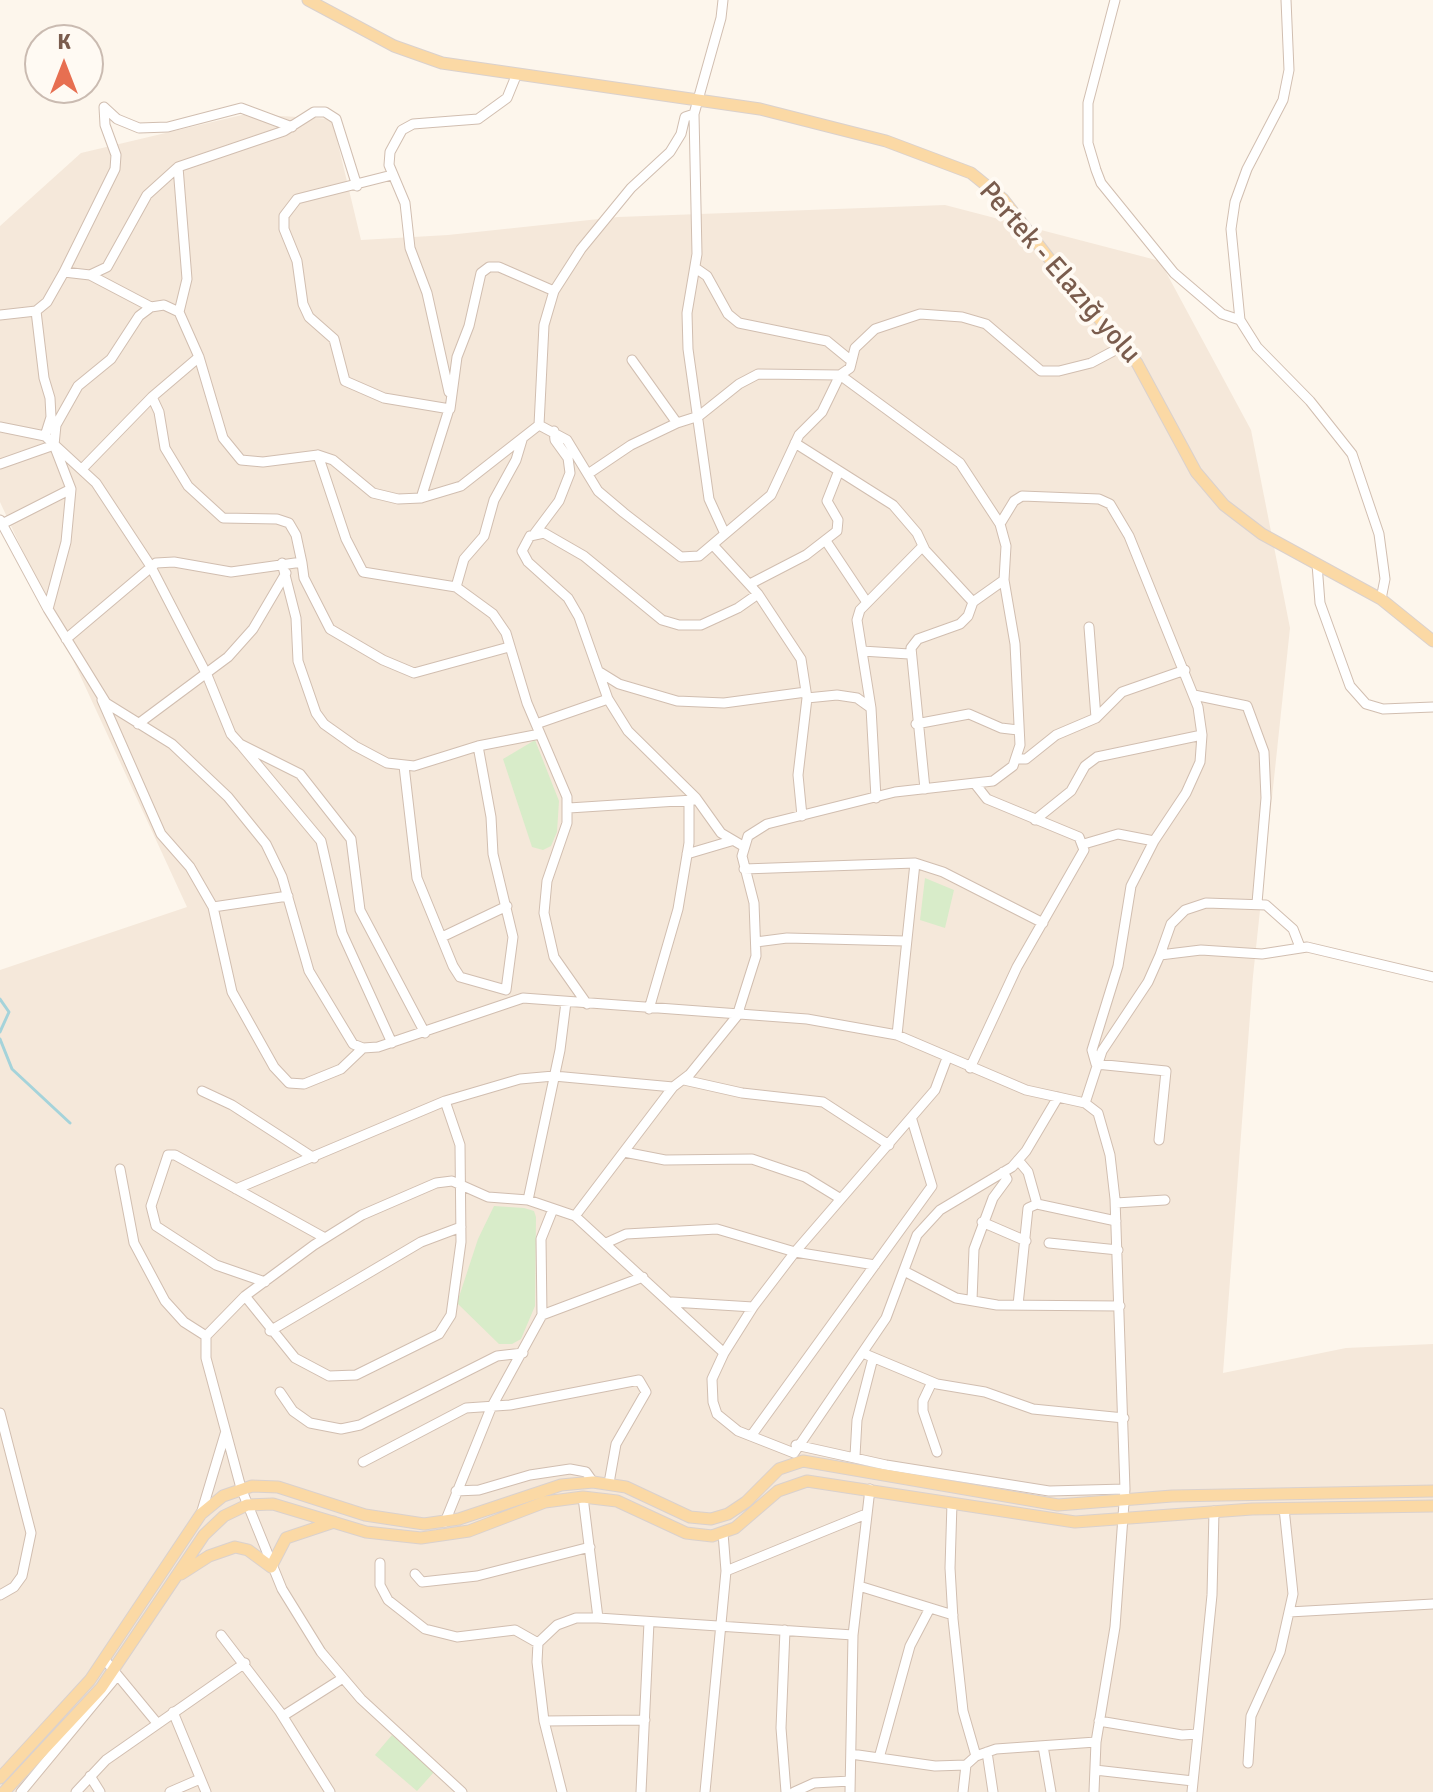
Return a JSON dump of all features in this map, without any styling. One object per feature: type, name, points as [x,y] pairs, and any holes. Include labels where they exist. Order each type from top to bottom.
[{"type":"main road","name":"Pertek - Elazığ yolu","points":[[308,0],[418,56],[516,76],[700,98],[848,130],[929,155],[971,173],[1003,199],[1148,378],[1184,452],[1209,490],[1244,522],[1381,599],[1433,641]]},
{"type":"main road","points":[[0,1778],[70,1704],[105,1660],[201,1514],[223,1496],[241,1488],[278,1487],[376,1518],[405,1523],[445,1522],[561,1485],[609,1483],[626,1487],[690,1517],[711,1519],[737,1508],[795,1453],[816,1461],[1040,1503],[1078,1505],[1125,1494],[1433,1491]]},
{"type":"main road","points":[[4,1792],[115,1673],[214,1524],[247,1505],[273,1504],[382,1535],[436,1537],[469,1531],[545,1502],[583,1497],[631,1506],[686,1533],[723,1533],[747,1520],[778,1491],[798,1482],[820,1481],[1057,1521],[1284,1508],[1433,1506]]},
{"type":"main road","points":[[177,1577],[209,1556],[235,1547],[248,1550],[271,1567],[286,1538],[337,1521]]},
{"type":"street","points":[[723,0],[694,114],[697,269],[687,330],[709,499],[725,534]]},
{"type":"street","points":[[1115,0],[1088,103],[1088,143],[1101,183],[1174,273],[1222,314],[1240,320]]},
{"type":"street","points":[[1286,0],[1289,70],[1283,100],[1247,169],[1233,216],[1240,320],[1257,347],[1310,401],[1352,454],[1379,534],[1385,579],[1381,599]]},
{"type":"street","points":[[450,409],[446,370],[427,293],[410,248],[405,203],[392,175],[390,152],[402,130],[413,124],[478,119],[507,98],[516,76]]},
{"type":"street","points":[[0,315],[36,311],[47,302],[64,272],[115,169],[116,155],[105,125],[104,107],[117,119],[139,128],[168,127],[241,108],[293,127]]},
{"type":"street","points":[[90,275],[112,262],[147,195],[178,167],[293,127],[314,112],[325,112],[336,119],[357,186]]},
{"type":"street","points":[[178,167],[187,279],[179,312],[199,357],[223,438],[235,456],[251,463],[318,455],[333,460],[373,493],[398,499],[421,498],[461,486],[539,425],[544,325],[554,291],[581,249],[631,188],[670,152],[681,134],[685,117],[694,114]]},
{"type":"street","points":[[392,175],[297,199],[288,206],[284,229],[297,261],[303,304],[309,317],[334,339],[345,381],[384,398],[450,409]]},
{"type":"street","points":[[421,498],[450,409],[457,357],[469,326],[481,273],[489,267],[499,267],[554,291]]},
{"type":"street","points":[[697,269],[707,276],[728,314],[739,323],[827,341],[849,359]]},
{"type":"street","points":[[64,272],[90,275],[151,307]]},
{"type":"street","points":[[48,609],[66,542],[71,489],[54,445],[56,425],[78,386],[111,359],[139,316],[151,307],[164,305],[179,312]]},
{"type":"street","points":[[36,311],[44,378],[50,398],[51,417],[45,436]]},
{"type":"street","points":[[539,425],[567,440],[598,491],[681,557],[699,556],[771,495],[795,443],[822,412],[840,375],[850,368],[849,359],[862,339],[875,329],[920,314],[962,317],[986,324],[1041,371],[1059,371],[1091,363],[1123,346]]},
{"type":"street","points":[[82,469],[152,397],[199,357]]},
{"type":"street","points":[[632,360],[677,423]]},
{"type":"street","points":[[575,1216],[673,1087],[684,1080],[737,1016],[756,956],[754,903],[744,869],[743,846],[748,836],[767,824],[876,798],[925,789],[976,785],[999,778],[1018,759],[1015,644],[1004,580],[1006,546],[1000,524],[953,457],[840,375],[758,374],[739,384],[699,416],[631,445],[588,474]]},
{"type":"street","points":[[152,397],[159,412],[165,448],[188,486],[223,518],[277,519],[289,523],[296,535],[304,578],[330,629],[383,660],[414,673],[476,653],[509,647]]},
{"type":"street","points":[[0,427],[45,436],[63,449],[96,483],[150,565],[207,675],[231,734],[321,841],[342,933],[392,1043]]},
{"type":"street","points":[[554,431],[555,440],[568,458],[570,473],[559,501],[524,543],[523,556],[568,598],[579,617],[608,699],[641,745],[731,841],[743,846]]},
{"type":"street","points":[[456,587],[464,559],[484,536],[494,500],[516,460],[522,440]]},
{"type":"street","points":[[795,443],[893,505],[923,546],[973,602]]},
{"type":"street","points":[[0,464],[54,445]]},
{"type":"street","points":[[318,455],[346,539],[363,572],[456,587],[493,614],[506,633],[538,729],[564,787],[569,808],[564,835],[547,881],[544,913],[554,957],[587,1004]]},
{"type":"street","points":[[750,584],[826,541],[837,531],[838,520],[827,501],[838,473]]},
{"type":"street","points":[[71,489],[1,522],[48,609],[101,696],[161,834],[190,867],[213,907],[232,992],[274,1067],[289,1083],[304,1084],[341,1069],[363,1048]]},
{"type":"street","points":[[1000,524],[1014,501],[1022,496],[1099,499],[1110,504],[1129,536],[1185,670],[1202,735],[1200,762],[1186,793],[1154,841],[1127,897],[1118,966],[1092,1050],[1096,1064]]},
{"type":"street","points":[[535,533],[544,533],[584,556],[662,620],[679,625],[701,625],[738,608],[758,594]]},
{"type":"street","points":[[826,541],[866,601]]},
{"type":"street","points":[[713,545],[758,594],[801,659],[806,695],[798,775],[802,816]]},
{"type":"street","points":[[876,798],[871,708],[857,620],[866,601],[923,546]]},
{"type":"street","points":[[66,639],[150,565],[174,562],[231,572],[284,568],[302,563]]},
{"type":"street","points":[[1317,564],[1320,603],[1350,686],[1366,704],[1383,709],[1433,707]]},
{"type":"street","points":[[138,724],[207,675],[253,629],[284,568]]},
{"type":"street","points":[[284,568],[296,618],[298,661],[319,719],[379,760],[404,766],[424,765],[538,729],[608,699]]},
{"type":"street","points":[[925,789],[909,654],[918,639],[960,624],[968,616],[973,602],[1004,580]]},
{"type":"street","points":[[1089,627],[1096,718]]},
{"type":"street","points":[[862,651],[909,654]]},
{"type":"street","points":[[1018,759],[1026,759],[1056,735],[1096,718],[1122,692],[1185,670]]},
{"type":"street","points":[[598,671],[619,684],[677,701],[724,703],[837,695],[857,698],[871,708]]},
{"type":"street","points":[[1194,695],[1247,706],[1264,752],[1266,798],[1257,903]]},
{"type":"street","points":[[101,696],[115,710],[172,744],[228,797],[266,844],[288,896],[309,971],[353,1044],[363,1048],[392,1043],[510,1002],[542,998],[737,1016],[807,1019],[897,1035],[1026,1090],[1085,1103],[1098,1113],[1110,1155],[1116,1203],[1125,1494],[1115,1627],[1096,1742],[1094,1792]]},
{"type":"street","points":[[916,724],[969,714],[1001,728],[1018,730]]},
{"type":"street","points":[[1035,820],[1071,791],[1085,766],[1097,757],[1202,735]]},
{"type":"street","points":[[240,744],[300,774],[351,839],[360,910],[425,1033]]},
{"type":"street","points":[[478,746],[491,817],[493,854],[513,937],[506,990],[510,1002]]},
{"type":"street","points":[[404,766],[417,878],[460,977],[506,990]]},
{"type":"street","points":[[976,785],[987,799],[1074,834],[1084,844]]},
{"type":"street","points":[[569,808],[692,800]]},
{"type":"street","points":[[649,1009],[678,909],[692,800]]},
{"type":"street","points":[[1084,844],[1118,834],[1154,841]]},
{"type":"street","points":[[687,854],[701,846],[731,841]]},
{"type":"street","points":[[970,1068],[997,1006],[1080,863],[1084,844]]},
{"type":"street","points":[[744,869],[915,863],[943,872],[1043,923]]},
{"type":"street","points":[[897,1035],[915,863]]},
{"type":"street","points":[[213,907],[288,896]]},
{"type":"street","points":[[1085,1103],[1096,1064],[1148,982],[1171,924],[1185,910],[1206,903],[1266,905],[1293,929],[1300,947]]},
{"type":"street","points":[[442,937],[507,906]]},
{"type":"street","points":[[756,942],[787,938],[905,941]]},
{"type":"street","points":[[1160,955],[1201,950],[1262,954],[1300,947],[1433,977]]},
{"type":"street","points":[[528,1200],[566,1002]]},
{"type":"street","points":[[947,1058],[935,1090],[912,1120],[795,1252],[753,1307],[724,1353],[712,1379],[717,1414],[751,1436],[795,1453],[855,1456],[899,1467],[1049,1491],[1125,1494]]},
{"type":"street","points":[[1096,1064],[1166,1071],[1159,1140]]},
{"type":"street","points":[[236,1189],[445,1101],[520,1079],[554,1076],[673,1087]]},
{"type":"street","points":[[684,1080],[742,1093],[823,1102],[889,1145]]},
{"type":"street","points":[[202,1091],[232,1105],[314,1158]]},
{"type":"street","points":[[798,1482],[795,1453],[869,1356],[917,1235],[940,1210],[1018,1160],[1058,1097]]},
{"type":"street","points":[[245,1296],[270,1331],[306,1367],[343,1377],[356,1375],[431,1341],[451,1315],[461,1227],[458,1184],[460,1145],[445,1101]]},
{"type":"street","points":[[751,1436],[932,1186],[912,1120]]},
{"type":"street","points":[[624,1152],[665,1160],[752,1159],[805,1177],[841,1199]]},
{"type":"street","points":[[265,1282],[216,1265],[160,1231],[153,1221],[151,1206],[168,1155],[175,1155],[325,1238]]},
{"type":"street","points":[[1018,1160],[1028,1172],[1037,1204]]},
{"type":"street","points":[[120,1169],[127,1216],[140,1255],[165,1301],[184,1322],[206,1336]]},
{"type":"street","points":[[972,1300],[974,1249],[982,1222],[1007,1179],[1003,1172]]},
{"type":"street","points":[[462,1792],[343,1678],[321,1652],[271,1567],[241,1488],[225,1434],[206,1358],[206,1336],[245,1296],[325,1238],[362,1215],[446,1181],[488,1197],[528,1200],[575,1216],[724,1353]]},
{"type":"street","points":[[1116,1203],[1165,1200]]},
{"type":"street","points":[[1018,1305],[1028,1208],[1037,1204],[1116,1221]]},
{"type":"street","points":[[445,1522],[491,1408],[542,1315],[541,1239],[553,1209]]},
{"type":"street","points":[[982,1222],[1026,1241]]},
{"type":"street","points":[[270,1331],[421,1242],[461,1227]]},
{"type":"street","points":[[606,1243],[626,1234],[699,1228],[735,1233],[795,1252],[875,1265]]},
{"type":"street","points":[[1049,1243],[1118,1250]]},
{"type":"street","points":[[904,1271],[956,1298],[1018,1305],[1120,1306]]},
{"type":"street","points":[[542,1315],[643,1277]]},
{"type":"street","points":[[672,1302],[753,1307]]},
{"type":"street","points":[[280,1392],[293,1411],[310,1423],[341,1429],[360,1425],[497,1356],[523,1353]]},
{"type":"street","points":[[869,1356],[932,1382],[985,1392],[1033,1409],[1124,1418]]},
{"type":"street","points":[[855,1456],[857,1420],[869,1356]]},
{"type":"street","points":[[363,1462],[466,1408],[491,1408],[633,1380],[641,1382],[646,1392],[616,1444],[609,1483]]},
{"type":"street","points":[[932,1382],[923,1401],[923,1411],[937,1452]]},
{"type":"street","points":[[0,1413],[31,1533],[22,1576],[14,1587],[0,1595]]},
{"type":"street","points":[[201,1514],[225,1434]]},
{"type":"street","points":[[456,1491],[479,1490],[530,1475],[570,1469],[586,1472],[593,1482]]},
{"type":"street","points":[[850,1792],[853,1635],[870,1489]]},
{"type":"street","points":[[583,1497],[598,1618]]},
{"type":"street","points":[[952,1503],[953,1615],[963,1711],[976,1756]]},
{"type":"street","points":[[1248,1763],[1251,1716],[1280,1652],[1293,1594],[1284,1508]]},
{"type":"street","points":[[1192,1792],[1212,1595],[1214,1511]]},
{"type":"street","points":[[726,1571],[866,1514]]},
{"type":"street","points":[[705,1792],[718,1627],[726,1571],[723,1533]]},
{"type":"street","points":[[415,1574],[422,1582],[477,1576],[590,1547]]},
{"type":"street","points":[[380,1563],[379,1577],[384,1594],[425,1629],[457,1637],[515,1630],[538,1643]]},
{"type":"street","points":[[859,1586],[953,1615]]},
{"type":"street","points":[[1289,1612],[1433,1604]]},
{"type":"street","points":[[879,1758],[910,1646],[930,1608]]},
{"type":"street","points":[[562,1792],[544,1721],[538,1680],[538,1643],[549,1630],[566,1620],[598,1618],[853,1635]]},
{"type":"street","points":[[641,1792],[649,1622]]},
{"type":"street","points":[[785,1630],[781,1728],[786,1792]]},
{"type":"street","points":[[221,1635],[283,1716],[330,1792]]},
{"type":"street","points":[[105,1660],[157,1723]]},
{"type":"street","points":[[76,1792],[106,1760],[245,1663]]},
{"type":"street","points":[[21,1792],[115,1673]]},
{"type":"street","points":[[283,1716],[343,1678]]},
{"type":"street","points":[[173,1712],[206,1792]]},
{"type":"street","points":[[544,1721],[645,1720]]},
{"type":"street","points":[[1099,1721],[1182,1735],[1198,1734]]},
{"type":"street","points":[[851,1754],[935,1766],[966,1765],[987,1752],[1096,1742]]},
{"type":"street","points":[[1043,1746],[1051,1792]]},
{"type":"street","points":[[987,1752],[993,1792]]},
{"type":"street","points":[[963,1792],[966,1765]]},
{"type":"street","points":[[1095,1770],[1193,1781]]},
{"type":"street","points":[[90,1776],[100,1792]]},
{"type":"street","points":[[170,1792],[200,1779]]},
{"type":"street","points":[[794,1792],[814,1783],[850,1781]]},
{"type":"shaded area","points":[[246,114],[332,119],[361,240],[448,235],[618,217],[945,205],[1160,261],[1251,430],[1290,628],[1253,976],[1223,1373],[1346,1348],[1433,1344],[1433,1792],[0,1792],[0,970],[187,907],[0,502],[0,226],[81,153]]},
{"type":"green space","points":[[535,740],[559,801],[557,832],[551,846],[543,850],[532,847],[503,759]]},
{"type":"green space","points":[[925,878],[954,890],[945,928],[920,920]]},
{"type":"green space","points":[[494,1206],[524,1208],[534,1211],[536,1217],[535,1306],[521,1339],[512,1344],[499,1344],[457,1303],[478,1239]]},
{"type":"green space","points":[[392,1735],[434,1772],[417,1791],[375,1755]]},
{"type":"waterway","points":[[0,999],[9,1012],[0,1032]]},
{"type":"waterway","points":[[0,1039],[12,1069],[70,1123]]}]
